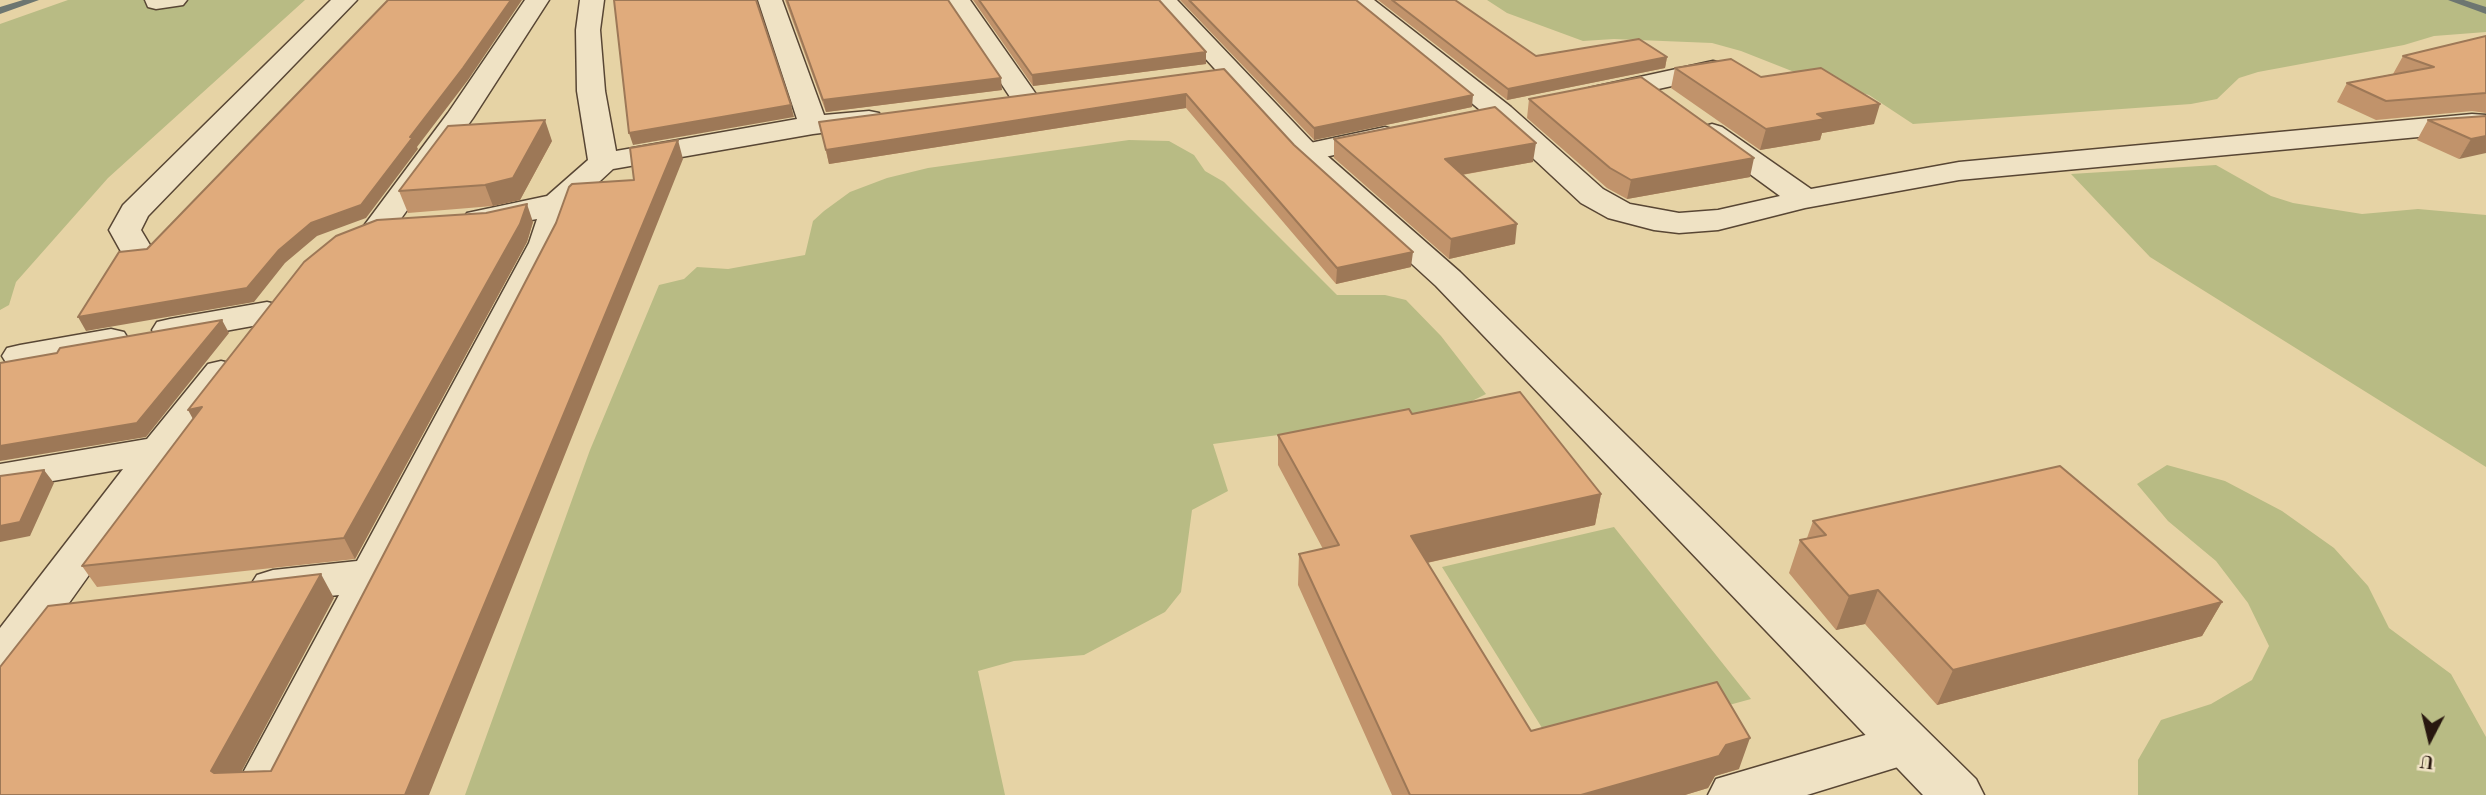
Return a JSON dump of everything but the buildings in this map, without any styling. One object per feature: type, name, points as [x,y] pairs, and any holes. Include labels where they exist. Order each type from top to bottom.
[{"type":"street","points":[[136,250],[125,230],[134,212],[345,0]]},
{"type":"street","points":[[420,225],[367,232],[459,118],[537,0]]},
{"type":"street","points":[[592,0],[588,30],[592,91],[603,162]]},
{"type":"street","points":[[770,0],[813,125]]},
{"type":"street","points":[[958,0],[1025,97]]},
{"type":"street","points":[[1164,0],[1306,152],[1448,279],[1957,795]]},
{"type":"street","points":[[1359,0],[1514,111],[1592,196],[1619,211],[1679,223],[1718,220],[1805,199],[1959,171],[2458,124],[2486,124]]},
{"type":"street","points":[[1579,97],[1713,69]]},
{"type":"street","points":[[1191,76],[1232,71]]},
{"type":"street","points":[[1645,85],[1805,199]]},
{"type":"street","points":[[1462,121],[1514,111]]},
{"type":"street","points":[[453,222],[493,219],[558,203],[603,162],[813,125],[903,115]]},
{"type":"street","points":[[1306,152],[1410,131]]},
{"type":"street","points":[[258,795],[545,243],[558,203]]},
{"type":"street","points":[[0,663],[19,616],[161,449],[275,303],[20,356]]},
{"type":"street","points":[[0,477],[161,449]]},
{"type":"street","points":[[233,590],[372,575]]},
{"type":"street","points":[[19,616],[94,606]]},
{"type":"street","points":[[1735,795],[1906,744]]},
{"type":"green space","points":[[68,0],[305,0],[108,178],[16,282],[9,305],[0,310],[0,24]]},
{"type":"green space","points":[[1487,0],[2486,0],[2486,32],[2434,36],[2404,45],[2258,72],[2239,78],[2217,99],[2191,104],[1913,124],[1869,95],[1807,77],[1741,51],[1712,43],[1614,39],[1583,41],[1507,13]]},
{"type":"green space","points":[[1129,140],[1169,141],[1194,155],[1205,171],[1224,182],[1337,295],[1385,295],[1406,300],[1441,336],[1486,394],[1468,403],[1372,422],[1213,444],[1228,491],[1192,510],[1181,592],[1165,612],[1084,655],[1014,661],[978,671],[1005,795],[465,795],[590,450],[659,285],[684,279],[697,267],[728,269],[805,255],[813,221],[850,192],[887,178],[928,168]]},
{"type":"green space","points":[[2216,165],[2271,196],[2293,203],[2362,214],[2418,209],[2486,215],[2486,467],[2150,257],[2071,174]]},
{"type":"green space","points":[[2167,465],[2225,481],[2282,511],[2334,548],[2368,586],[2389,628],[2451,674],[2486,737],[2486,795],[2138,795],[2138,760],[2161,720],[2211,704],[2252,680],[2269,646],[2248,603],[2216,561],[2168,521],[2137,484]]},
{"type":"green space","points":[[1614,527],[1751,699],[1557,752],[1442,567]]},
{"type":"waterway","points":[[0,11],[34,0]]},
{"type":"waterway","points":[[2453,0],[2486,11]]}]
